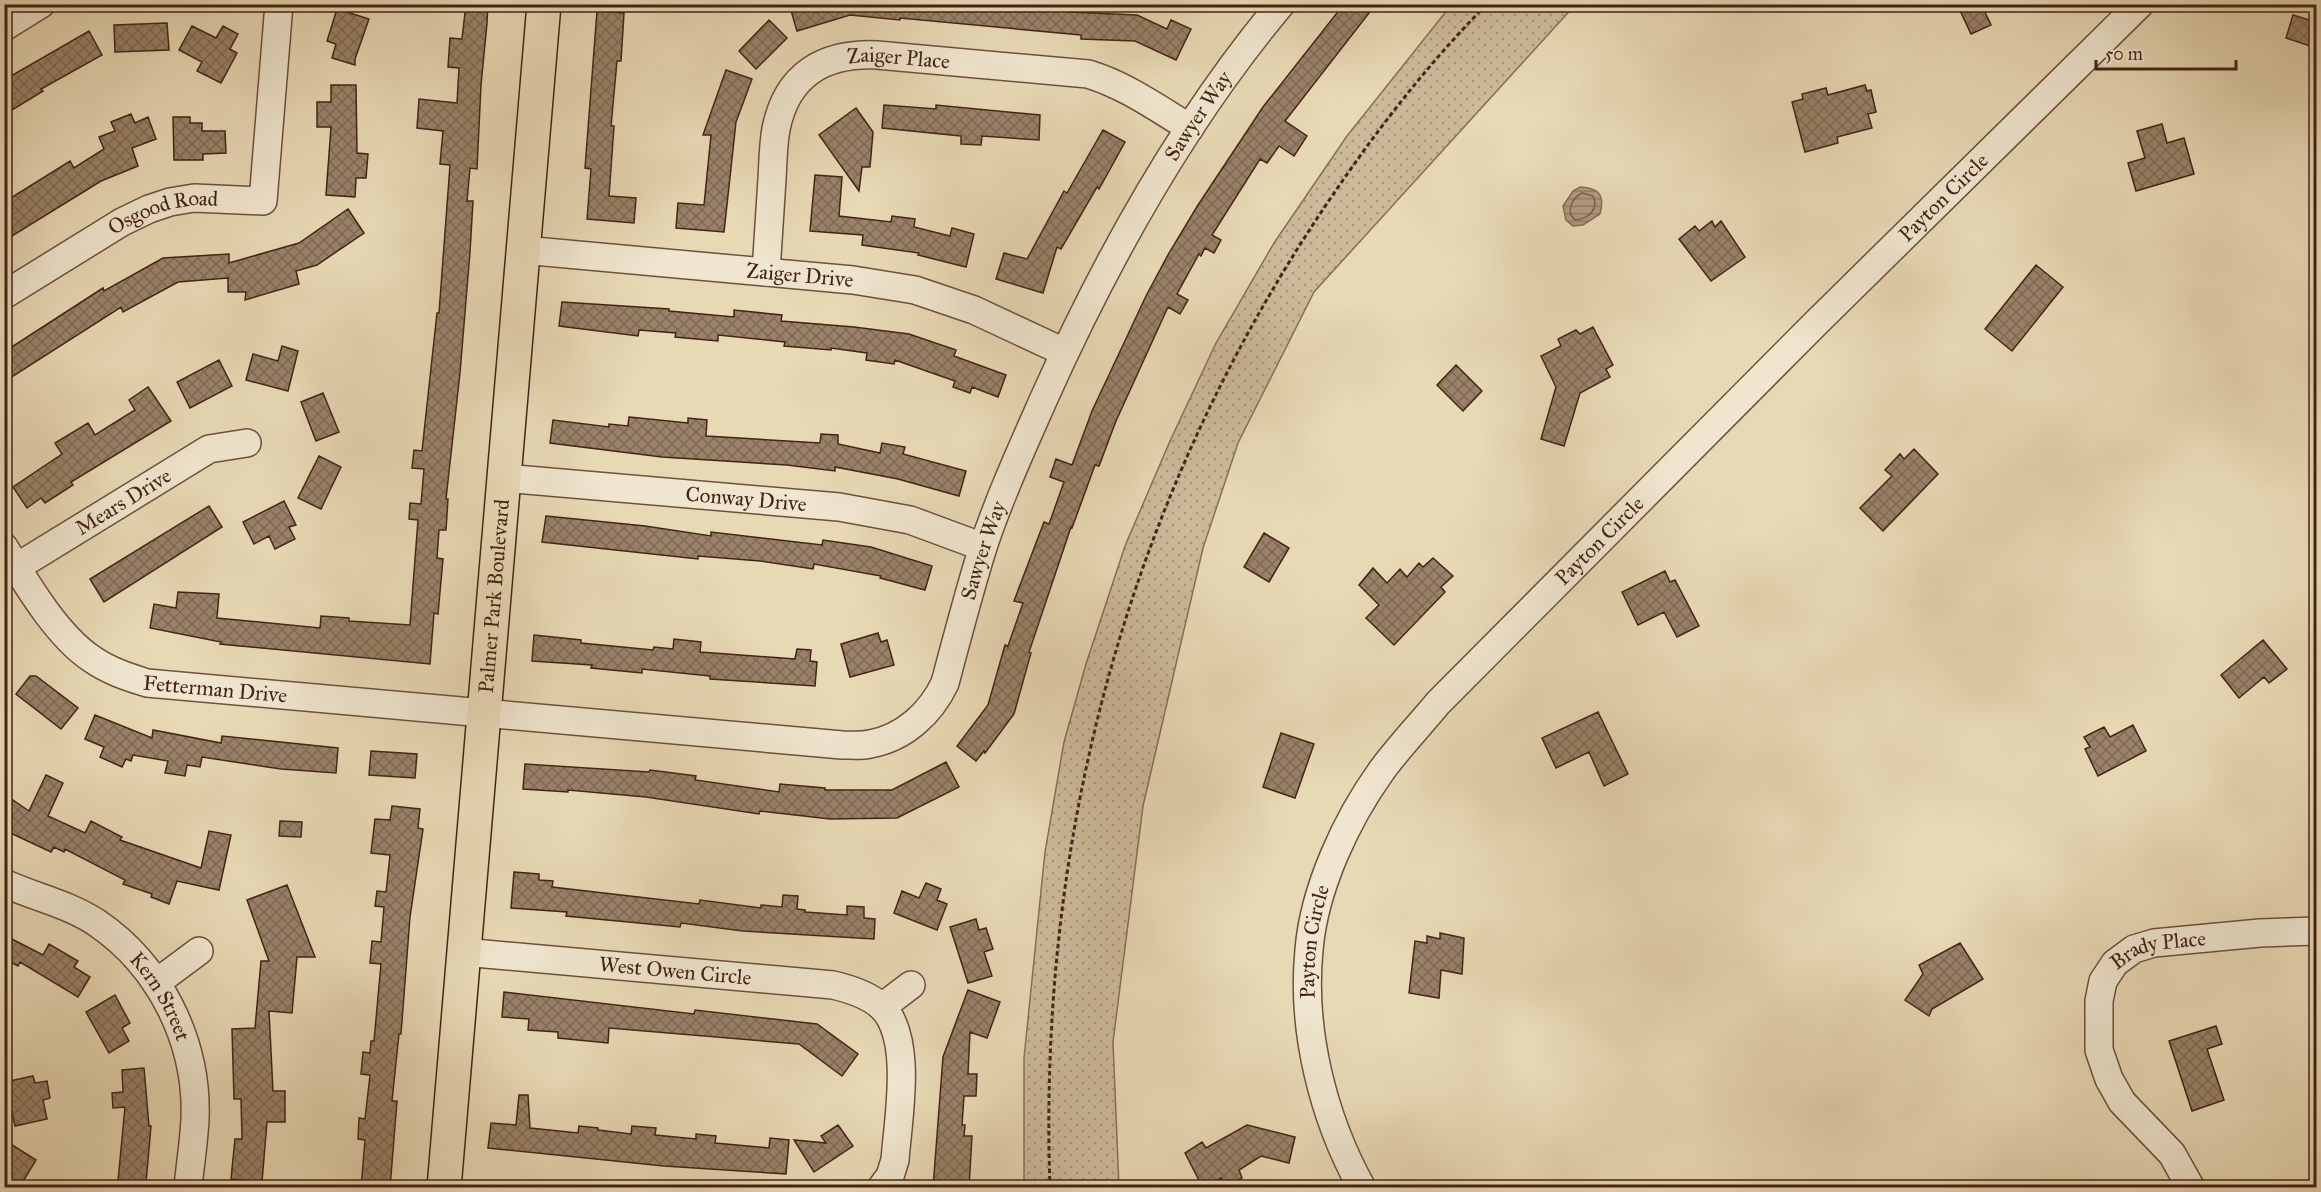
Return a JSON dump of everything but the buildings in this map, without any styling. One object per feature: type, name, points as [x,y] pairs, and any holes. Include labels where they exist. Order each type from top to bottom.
[{"type":"main road","name":"Palmer Park Boulevard","points":[[444,1188],[544,4]]},
{"type":"street","points":[[4,27],[41,4]]},
{"type":"street","name":"Osgood Road","points":[[4,295],[122,222],[149,209],[170,202],[194,198],[263,201],[279,4]]},
{"type":"street","name":"Sawyer Way","points":[[485,714],[842,745],[870,744],[890,738],[921,718],[937,700],[945,683],[983,547],[1020,450],[1064,352],[1122,242],[1190,128],[1247,47],[1281,4]]},
{"type":"street","name":"Payton Circle","points":[[1362,1188],[1347,1161],[1325,1097],[1311,1038],[1308,992],[1309,950],[1315,912],[1327,871],[1352,819],[1382,771],[1438,704],[1816,323],[2140,4]]},
{"type":"street","name":"Zaiger Place","points":[[766,272],[776,130],[783,105],[811,69],[831,59],[852,54],[877,55],[1088,74],[1109,80],[1128,90],[1190,128]]},
{"type":"street","name":"Zaiger Drive","points":[[523,250],[853,280],[915,290],[974,310],[1064,352]]},
{"type":"street","name":"Mears Drive","points":[[9,563],[209,449],[247,443]]},
{"type":"street","name":"Conway Drive","points":[[504,478],[839,507],[910,520],[983,547]]},
{"type":"street","name":"Fetterman Drive","points":[[9,563],[66,635],[91,659],[118,674],[147,683],[485,714]]},
{"type":"street","name":"Kern Street","points":[[4,883],[74,910],[96,922],[133,954],[156,983],[174,1013],[190,1061],[195,1118],[188,1188]]},
{"type":"street","name":"Brady Place","points":[[2191,1188],[2172,1154],[2122,1102],[2109,1079],[2099,1050],[2099,1001],[2103,981],[2115,963],[2134,949],[2154,943],[2260,933],[2316,932]]},
{"type":"street","points":[[156,983],[199,951]]},
{"type":"street","name":"West Owen Circle","points":[[463,952],[833,985],[852,989],[882,1007]]},
{"type":"street","points":[[881,1188],[890,1176],[895,1160],[901,1060],[899,1041],[892,1021],[882,1007],[911,985]]},
{"type":"path","points":[[1050,1188],[1049,1051],[1056,955],[1068,862],[1084,773],[1101,702],[1125,617],[1154,536],[1216,392],[1245,335],[1274,286],[1341,183],[1388,117],[1444,50],[1487,4]]},
{"type":"shaded area","points":[[1452,4],[1575,5],[1314,292],[1238,443],[1203,548],[1143,806],[1113,1042],[1119,1187],[1024,1187],[1024,1058],[1045,852],[1064,742],[1086,664],[1125,546],[1170,441],[1216,343],[1274,243],[1347,136]]},
{"type":"water","points":[[1580,187],[1592,189],[1599,194],[1602,202],[1600,214],[1583,225],[1573,226],[1566,220],[1563,206],[1573,191]]}]
